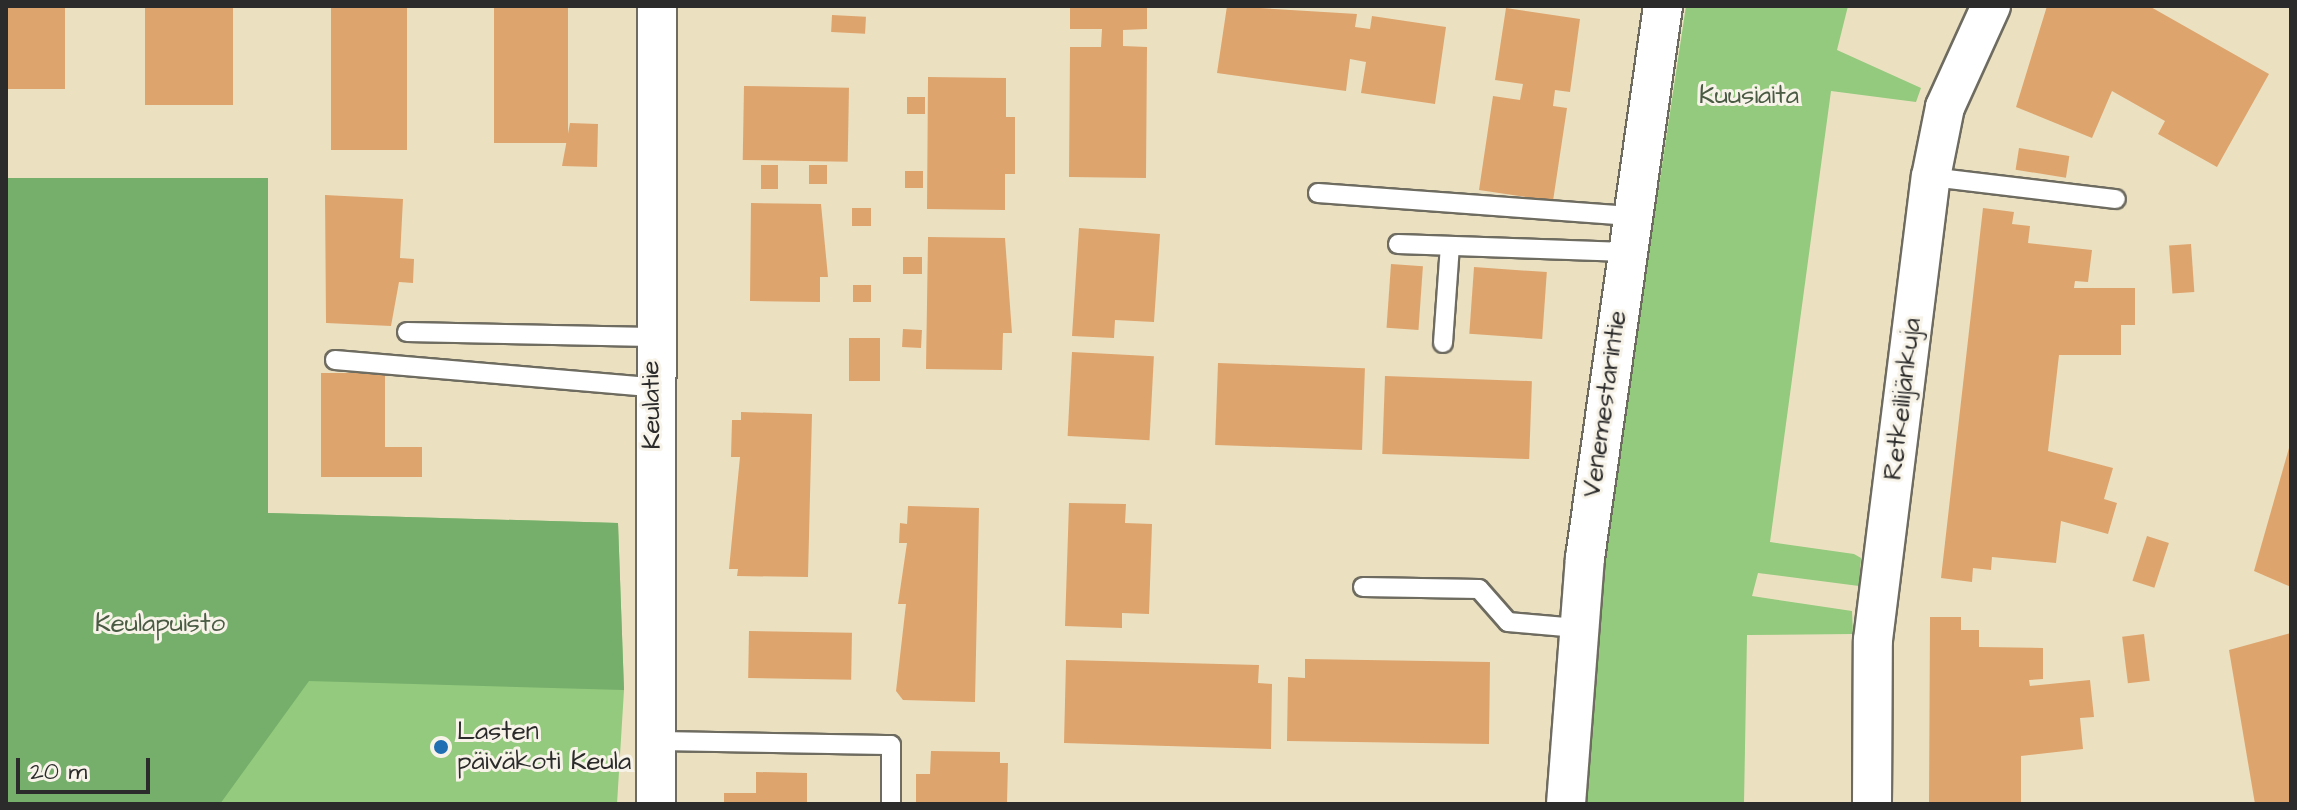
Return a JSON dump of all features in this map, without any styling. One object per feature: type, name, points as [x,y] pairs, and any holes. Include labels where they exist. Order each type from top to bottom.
[{"type":"street","name":"Keulatie","points":[[656,804],[651,337],[657,6]]},
{"type":"street","name":"Venemestarintie","points":[[1566,804],[1577,628],[1628,234],[1663,6]]},
{"type":"street","name":"Retkeilijänkuja","points":[[1872,804],[1873,640],[1931,177],[1945,107],[1991,6]]},
{"type":"lane","points":[[1931,177],[2116,199]]},
{"type":"lane","points":[[1318,193],[1628,234]]},
{"type":"lane","points":[[1398,244],[1450,246],[1628,234]]},
{"type":"lane","points":[[1443,343],[1450,246]]},
{"type":"lane","points":[[407,332],[651,337]]},
{"type":"lane","points":[[335,360],[652,387]]},
{"type":"lane","points":[[1363,587],[1479,589],[1508,622],[1577,628]]},
{"type":"lane","points":[[655,741],[891,745],[891,804]]},
{"type":"green space","name":"Kuusiaita","points":[[1686,6],[1848,6],[1837,50],[1921,88],[1916,102],[1831,91],[1770,542],[1854,554],[1861,558],[1859,586],[1758,573],[1752,596],[1852,611],[1853,634],[1747,635],[1744,804],[1581,804],[1597,598]]},
{"type":"green space","name":"Keulapuisto","points":[[6,178],[268,178],[268,513],[618,523],[624,690],[617,804],[6,804]]},
{"type":"green space","name":"Keulapuisto","points":[[6,178],[268,178],[268,513],[618,523],[624,690],[309,681],[220,804],[6,804]]},
{"type":"building","points":[[6,6],[65,6],[65,89],[6,89]]},
{"type":"building","points":[[145,6],[233,6],[233,105],[145,105]]},
{"type":"building","points":[[331,6],[407,6],[407,150],[331,150]]},
{"type":"building","points":[[494,6],[568,6],[568,143],[494,143]]},
{"type":"building","points":[[1070,6],[1147,6],[1147,29],[1123,30],[1123,46],[1147,47],[1146,178],[1069,177],[1070,47],[1101,47],[1102,29],[1070,29]]},
{"type":"building","points":[[1227,6],[1357,14],[1355,27],[1370,29],[1372,16],[1446,27],[1435,104],[1361,93],[1366,62],[1350,59],[1346,91],[1217,73]]},
{"type":"building","points":[[2047,6],[2149,6],[2269,74],[2217,167],[2158,134],[2165,121],[2112,91],[2092,138],[2016,107]]},
{"type":"building","points":[[1506,8],[1580,19],[1570,92],[1555,90],[1553,106],[1567,108],[1553,201],[1479,190],[1493,96],[1520,100],[1523,84],[1495,80]]},
{"type":"building","points":[[832,15],[866,17],[865,34],[831,32]]},
{"type":"building","points":[[928,77],[1006,78],[1006,117],[1015,117],[1015,174],[1005,174],[1005,210],[927,209]]},
{"type":"building","points":[[744,86],[849,88],[848,162],[743,160]]},
{"type":"building","points":[[907,97],[925,97],[925,114],[907,114]]},
{"type":"building","points":[[570,123],[598,124],[597,167],[562,166]]},
{"type":"building","points":[[2019,148],[2069,156],[2066,178],[2016,170]]},
{"type":"building","points":[[761,165],[778,165],[778,189],[761,189]]},
{"type":"building","points":[[809,165],[827,165],[827,184],[809,184]]},
{"type":"building","points":[[905,171],[923,171],[923,188],[905,188]]},
{"type":"building","points":[[325,195],[403,199],[400,258],[414,259],[413,283],[399,282],[391,326],[326,323]]},
{"type":"building","points":[[751,203],[821,204],[828,277],[820,277],[820,302],[750,301]]},
{"type":"building","points":[[852,208],[871,208],[871,226],[852,226]]},
{"type":"building","points":[[1983,208],[2014,212],[2012,224],[2030,226],[2028,243],[2092,250],[2088,282],[2075,281],[2074,288],[2135,288],[2135,325],[2121,325],[2121,355],[2059,355],[2048,451],[2113,468],[2104,499],[2117,503],[2108,534],[2061,521],[2056,563],[1992,557],[1991,570],[1973,568],[1972,582],[1941,578]]},
{"type":"building","points":[[1079,228],[1160,234],[1154,322],[1115,320],[1114,338],[1072,336]]},
{"type":"building","points":[[928,237],[1005,238],[1012,333],[1003,333],[1002,370],[926,369]]},
{"type":"building","points":[[2191,244],[2194,292],[2172,293],[2169,246]]},
{"type":"building","points":[[903,257],[922,257],[922,274],[903,274]]},
{"type":"building","points":[[1391,264],[1423,266],[1418,330],[1387,328]]},
{"type":"building","points":[[1474,267],[1547,272],[1542,339],[1469,334]]},
{"type":"building","points":[[853,285],[871,285],[871,302],[853,302]]},
{"type":"building","points":[[903,329],[922,330],[921,348],[902,347]]},
{"type":"building","points":[[849,338],[880,338],[880,381],[849,381]]},
{"type":"building","points":[[1072,352],[1154,356],[1149,440],[1068,436]]},
{"type":"building","points":[[1218,363],[1365,368],[1362,450],[1215,445]]},
{"type":"building","points":[[321,373],[385,373],[385,447],[422,447],[422,477],[321,477]]},
{"type":"building","points":[[1385,376],[1532,381],[1529,459],[1382,454]]},
{"type":"building","points":[[741,412],[812,414],[808,577],[737,576],[738,569],[729,569],[740,457],[731,457],[732,420],[741,420]]},
{"type":"building","points":[[2291,441],[2291,587],[2254,571]]},
{"type":"building","points":[[1069,503],[1126,504],[1125,523],[1152,524],[1149,614],[1122,613],[1122,628],[1065,626]]},
{"type":"building","points":[[908,506],[979,508],[975,702],[903,700],[896,691],[906,604],[898,604],[907,543],[899,543],[900,523],[907,524]]},
{"type":"building","points":[[2147,536],[2169,543],[2154,588],[2132,581]]},
{"type":"building","points":[[1930,617],[1961,617],[1961,630],[1979,630],[1979,647],[2043,648],[2043,679],[2029,680],[2030,686],[2090,680],[2094,717],[2080,718],[2083,749],[2021,756],[2021,804],[1929,804]]},
{"type":"building","points":[[749,631],[852,633],[851,680],[748,678]]},
{"type":"building","points":[[2291,633],[2291,804],[2255,804],[2229,650]]},
{"type":"building","points":[[2144,634],[2150,681],[2128,683],[2122,637]]},
{"type":"building","points":[[1305,659],[1490,662],[1489,744],[1287,741],[1288,677],[1305,678]]},
{"type":"building","points":[[1066,660],[1259,665],[1258,683],[1272,684],[1271,749],[1064,743]]},
{"type":"building","points":[[931,751],[1000,752],[1000,763],[1008,763],[1007,804],[916,804],[916,774],[930,774]]},
{"type":"building","points":[[756,772],[807,773],[807,804],[724,804],[724,793],[756,793]]},
{"type":"place","name":"Lasten päiväkoti Keula","points":[[441,747]]}]
